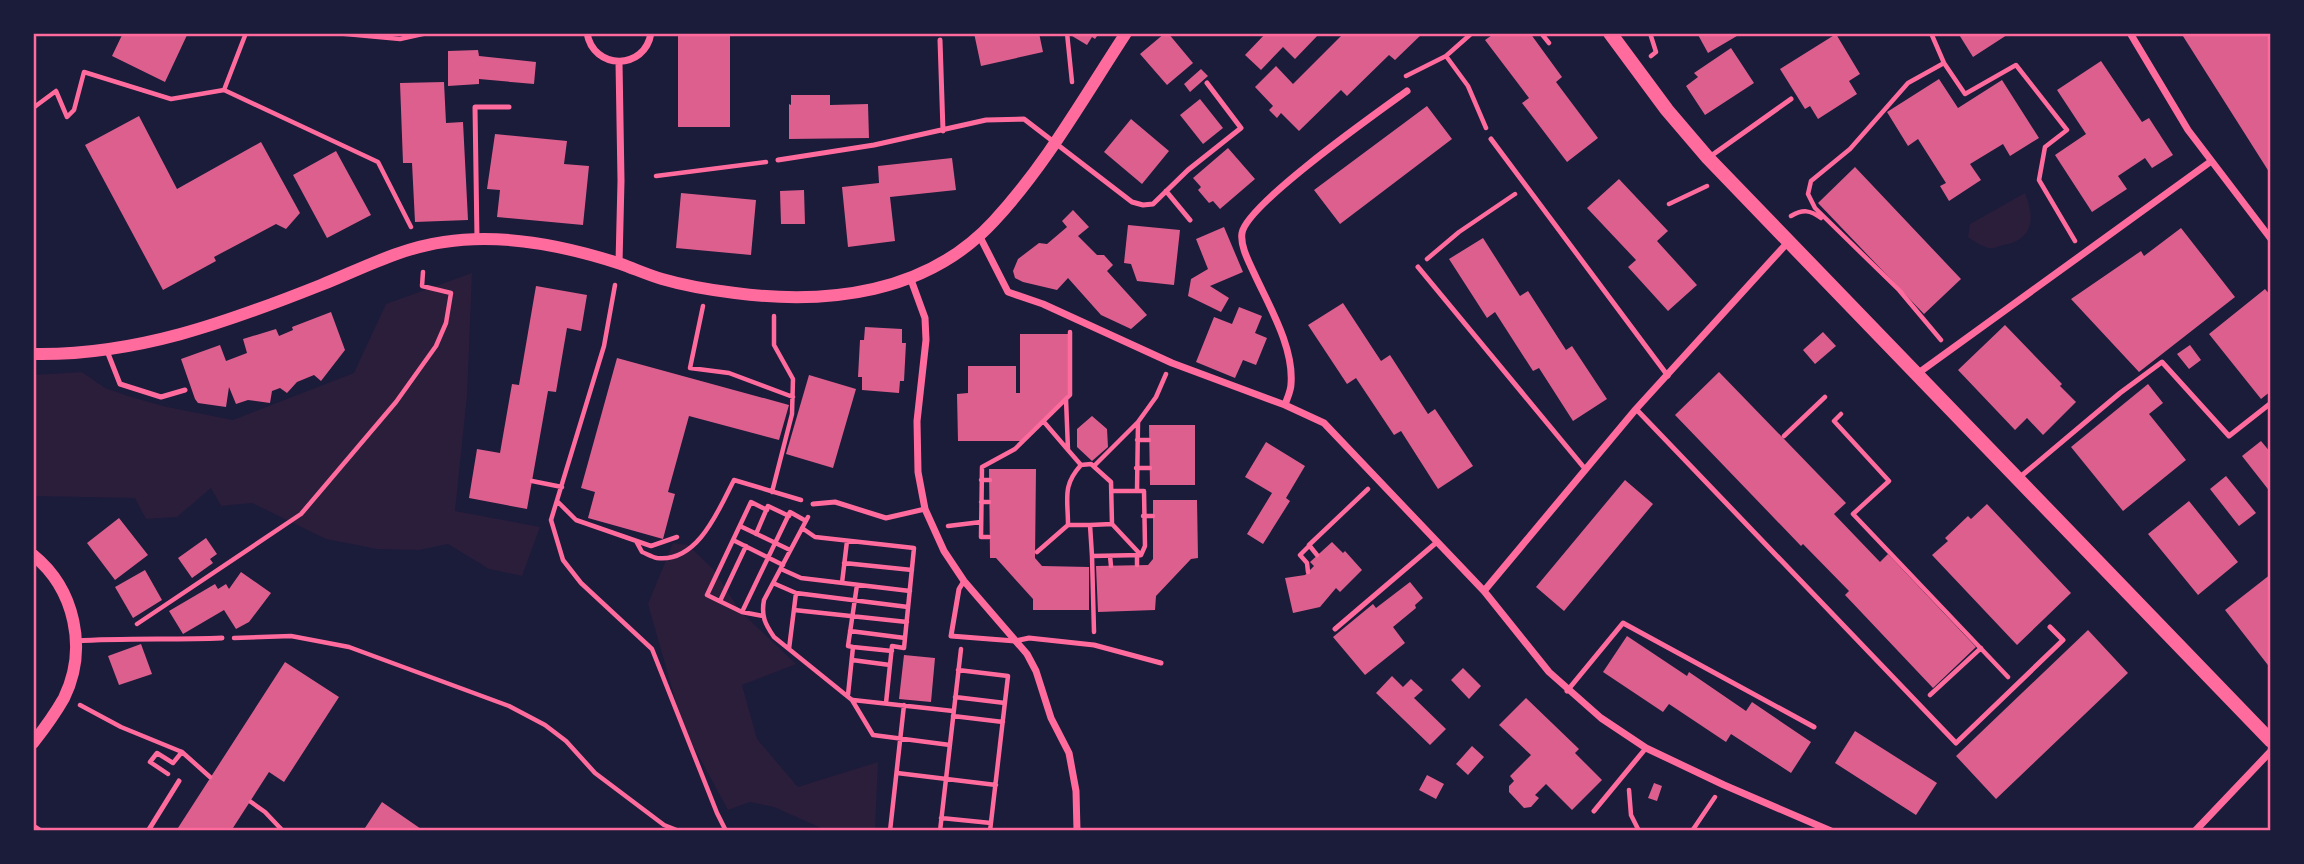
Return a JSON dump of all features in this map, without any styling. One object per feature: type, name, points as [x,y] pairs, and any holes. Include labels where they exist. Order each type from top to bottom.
[{"type":"main road","points":[[1610,33],[1667,110],[1708,158],[2271,741]]},
{"type":"street","points":[[578,33],[587,36],[591,46],[603,58],[620,62],[639,56],[646,48],[651,33]]},
{"type":"street","points":[[33,354],[107,351],[152,343],[216,324],[404,251],[438,243],[477,239],[557,248],[619,264],[660,279],[706,289],[777,298],[819,298],[873,290],[946,258],[979,235],[1024,185],[1126,33]]},
{"type":"street","points":[[2130,33],[2188,130],[2271,239]]},
{"type":"street","points":[[619,264],[620,62]]},
{"type":"street","points":[[1285,405],[1291,386],[1289,360],[1247,257],[1242,232],[1248,219],[1301,170],[1407,90]]},
{"type":"street","points":[[1917,374],[2210,162]]},
{"type":"street","points":[[979,235],[1008,292],[1172,363],[1285,405],[1324,424],[1484,591],[1567,691],[1646,748],[1831,831]]},
{"type":"street","points":[[1484,591],[1636,409],[1788,241]]},
{"type":"street","points":[[910,276],[925,318],[926,340],[917,421],[918,472],[925,509],[944,551],[964,581],[1027,654],[1036,671],[1051,718],[1069,753],[1075,782],[1077,831]]},
{"type":"street","points":[[33,555],[55,578],[67,599],[76,641],[72,673],[64,697],[33,743]]},
{"type":"street","points":[[2195,831],[2271,751]]},
{"type":"street","points":[[33,827],[39,831]]},
{"type":"lane","points":[[940,40],[943,131]]},
{"type":"lane","points":[[778,160],[874,145],[986,120],[1024,119],[1132,202],[1153,204],[1188,170],[1241,128],[1207,83]]},
{"type":"lane","points":[[1708,158],[1791,99]]},
{"type":"lane","points":[[477,239],[475,107],[509,107]]},
{"type":"lane","points":[[1491,139],[1668,376]]},
{"type":"lane","points":[[1166,191],[1190,219]]},
{"type":"lane","points":[[1418,267],[1586,470]]},
{"type":"lane","points":[[107,351],[120,384],[161,397],[185,390]]},
{"type":"lane","points":[[2018,479],[2120,393],[2162,362],[2229,436],[2271,403]]},
{"type":"lane","points":[[1636,409],[1956,743],[2063,640],[2050,627]]},
{"type":"lane","points":[[813,504],[835,502],[886,518],[925,509]]},
{"type":"lane","points":[[1335,629],[1437,542]]},
{"type":"lane","points":[[964,581],[959,589],[951,636],[1015,641],[1029,638],[1094,645],[1161,663]]},
{"type":"lane","points":[[1567,691],[1623,623],[1814,727]]},
{"type":"lane","points":[[76,641],[222,638]]},
{"type":"lane","points":[[1594,811],[1646,748]]},
{"type":"lane","points":[[148,831],[179,782]]},
{"type":"path","points":[[224,90],[246,33]]},
{"type":"path","points":[[335,33],[400,39],[427,33]]},
{"type":"path","points":[[1067,33],[1072,82]]},
{"type":"path","points":[[1412,71],[1446,56],[1472,33]]},
{"type":"path","points":[[1541,33],[1549,43]]},
{"type":"path","points":[[1650,33],[1656,52],[1651,56]]},
{"type":"path","points":[[1931,33],[1944,62],[1965,94],[2016,65],[2067,130],[2045,147],[2039,180],[2067,227]]},
{"type":"path","points":[[1446,56],[1468,86],[1491,139]]},
{"type":"path","points":[[1944,62],[1908,83],[1850,149],[1811,181],[1808,194],[1815,208],[1829,224],[1899,290],[1950,350]]},
{"type":"path","points":[[33,108],[56,91],[67,117],[74,110],[84,72],[171,99],[224,90],[378,162],[411,227]]},
{"type":"path","points":[[656,176],[778,160]]},
{"type":"path","points":[[1418,267],[1459,232],[1512,197],[1523,185]]},
{"type":"path","points":[[1670,204],[1707,186]]},
{"type":"path","points":[[1796,213],[1805,210],[1829,224]]},
{"type":"path","points":[[129,629],[302,514],[396,402],[436,346],[446,323],[451,293],[422,286],[423,272]]},
{"type":"path","points":[[615,285],[604,346],[551,520],[563,560],[581,583],[652,649],[726,831]]},
{"type":"path","points":[[706,289],[690,368],[729,373],[793,397]]},
{"type":"path","points":[[772,492],[792,414],[793,397],[793,379],[774,345],[774,316]]},
{"type":"path","points":[[989,537],[981,537],[982,467],[1008,454],[1070,395],[1070,332],[1073,318]]},
{"type":"path","points":[[1094,466],[1138,422],[1156,397],[1172,363]]},
{"type":"path","points":[[1784,436],[1825,397]]},
{"type":"path","points":[[1066,400],[1068,450]]},
{"type":"path","points":[[1841,414],[1834,421],[1889,481],[1853,514],[2015,685]]},
{"type":"path","points":[[1044,422],[1081,465]]},
{"type":"path","points":[[1137,491],[1138,422]]},
{"type":"path","points":[[1137,440],[1149,440]]},
{"type":"path","points":[[1068,524],[1069,477],[1081,465],[1091,464],[1110,480],[1112,524],[1139,555]]},
{"type":"path","points":[[1136,468],[1150,468]]},
{"type":"path","points":[[1317,555],[1309,545],[1354,503],[1377,477]]},
{"type":"path","points":[[636,541],[642,552],[659,558],[682,554],[709,530],[734,480],[813,504],[764,600],[765,624],[774,637],[850,698],[873,734],[950,745]]},
{"type":"path","points":[[981,480],[989,480]]},
{"type":"path","points":[[532,481],[562,487]]},
{"type":"path","points":[[1112,491],[1144,491],[1145,546],[1137,565]]},
{"type":"path","points":[[556,501],[576,520],[651,546],[677,537]]},
{"type":"path","points":[[763,616],[742,612],[707,595],[751,502],[766,510]]},
{"type":"path","points":[[981,502],[989,502]]},
{"type":"path","points":[[756,534],[768,506],[789,516]]},
{"type":"path","points":[[742,612],[790,512],[806,521]]},
{"type":"path","points":[[1143,516],[1153,516]]},
{"type":"path","points":[[954,525],[981,522]]},
{"type":"path","points":[[1037,552],[1068,524],[1112,524]]},
{"type":"path","points":[[1090,525],[1093,612]]},
{"type":"path","points":[[740,526],[790,550]]},
{"type":"path","points":[[802,528],[815,537],[914,548],[904,648],[892,646],[886,703]]},
{"type":"path","points":[[733,540],[769,557],[802,578],[910,592]]},
{"type":"path","points":[[842,583],[847,541]]},
{"type":"path","points":[[720,601],[746,546]]},
{"type":"path","points":[[1308,572],[1307,563],[1300,555],[1309,546]]},
{"type":"path","points":[[1092,556],[1139,555]]},
{"type":"path","points":[[1110,556],[1111,566]]},
{"type":"path","points":[[844,563],[912,570]]},
{"type":"path","points":[[773,583],[796,593],[908,607]]},
{"type":"path","points":[[857,585],[848,646],[892,651]]},
{"type":"path","points":[[789,649],[796,593]]},
{"type":"path","points":[[794,610],[906,622]]},
{"type":"path","points":[[850,631],[905,638]]},
{"type":"path","points":[[222,638],[291,636],[349,647],[509,706],[545,725],[566,741],[595,773],[664,825],[679,831]]},
{"type":"path","points":[[940,831],[962,638]]},
{"type":"path","points":[[850,698],[853,647]]},
{"type":"path","points":[[1919,705],[1981,648]]},
{"type":"path","points":[[852,660],[890,665]]},
{"type":"path","points":[[958,670],[1008,676],[990,831]]},
{"type":"path","points":[[64,697],[121,727],[181,752],[210,777]]},
{"type":"path","points":[[850,698],[1003,722]]},
{"type":"path","points":[[955,698],[1005,703]]},
{"type":"path","points":[[890,831],[904,705]]},
{"type":"path","points":[[168,774],[150,762],[157,753],[173,763],[181,752]]},
{"type":"path","points":[[1628,772],[1631,815],[1640,831]]},
{"type":"path","points":[[897,773],[996,785]]},
{"type":"path","points":[[1692,831],[1724,785]]},
{"type":"path","points":[[251,802],[283,831]]},
{"type":"path","points":[[941,818],[991,823]]},
{"type":"shaded area","points":[[2025,193],[2031,219],[2021,238],[1990,248],[1968,237],[1970,224]]},
{"type":"shaded area","points":[[472,273],[467,396],[455,511],[540,527],[522,576],[489,569],[448,544],[419,550],[377,549],[326,539],[252,503],[221,506],[211,488],[177,517],[146,519],[135,498],[33,496],[33,375],[82,372],[105,388],[131,397],[233,420],[354,373],[386,304]]},
{"type":"shaded area","points":[[673,543],[688,545],[713,569],[740,611],[796,664],[742,685],[757,739],[798,787],[878,762],[875,831],[828,831],[774,807],[750,802],[728,810],[683,727],[648,604]]},
{"type":"building","points":[[123,33],[188,33],[165,82],[112,56]]},
{"type":"building","points":[[678,33],[730,33],[730,127],[678,127]]},
{"type":"building","points":[[974,33],[1039,33],[1043,52],[981,66]]},
{"type":"building","points":[[1073,33],[1099,33],[1095,39],[1092,37],[1087,45],[1072,36]]},
{"type":"building","points":[[1168,33],[1193,63],[1167,85],[1140,54]]},
{"type":"building","points":[[1266,33],[1320,33],[1295,59],[1283,47],[1261,70],[1245,55]]},
{"type":"building","points":[[1344,33],[1423,33],[1395,60],[1389,55],[1347,96],[1341,90],[1299,131],[1281,113],[1277,118],[1269,110],[1273,106],[1255,87],[1276,66],[1293,84]]},
{"type":"building","points":[[1495,33],[1530,33],[1562,77],[1556,82],[1598,138],[1567,162],[1522,103],[1529,98],[1485,40]]},
{"type":"building","points":[[1697,33],[1742,33],[1708,53]]},
{"type":"building","points":[[1958,33],[2010,33],[1973,57]]},
{"type":"building","points":[[2181,33],[2271,33],[2271,175]]},
{"type":"building","points":[[1836,34],[1860,74],[1849,81],[1857,94],[1818,119],[1810,106],[1805,109],[1780,69]]},
{"type":"building","points":[[1731,48],[1754,83],[1705,115],[1686,86],[1698,77],[1694,73]]},
{"type":"building","points":[[478,50],[479,56],[536,62],[534,84],[479,79],[479,84],[448,86],[448,51]]},
{"type":"building","points":[[2101,61],[2142,122],[2149,118],[2173,155],[2152,168],[2145,158],[2118,176],[2127,189],[2092,212],[2055,155],[2086,134],[2057,90]]},
{"type":"building","points":[[1201,69],[1208,76],[1190,92],[1184,84]]},
{"type":"building","points":[[1939,79],[1958,108],[2002,80],[2039,138],[2010,156],[2003,144],[1970,164],[1981,180],[1949,201],[1940,186],[1946,183],[1918,139],[1908,146],[1887,112]]},
{"type":"building","points":[[444,82],[446,123],[463,122],[468,220],[415,222],[412,163],[403,163],[400,83]]},
{"type":"building","points":[[791,95],[830,95],[830,105],[868,104],[869,138],[789,139]]},
{"type":"building","points":[[1200,99],[1223,128],[1203,144],[1180,115]]},
{"type":"building","points":[[1427,106],[1452,139],[1340,224],[1314,190]]},
{"type":"building","points":[[139,116],[177,189],[261,142],[300,213],[286,229],[276,224],[214,257],[216,261],[163,290],[85,145]]},
{"type":"building","points":[[1131,119],[1169,151],[1142,184],[1104,152]]},
{"type":"building","points":[[495,134],[567,141],[564,164],[589,166],[583,225],[497,217],[500,190],[487,189]]},
{"type":"building","points":[[1228,148],[1255,179],[1220,209],[1213,201],[1209,203],[1198,190],[1201,187],[1193,178]]},
{"type":"building","points":[[336,151],[371,215],[327,238],[293,175]]},
{"type":"building","points":[[952,158],[956,190],[890,197],[895,241],[848,247],[842,187],[879,183],[878,166]]},
{"type":"building","points":[[1855,167],[1961,279],[1924,314],[1818,203]]},
{"type":"building","points":[[1619,179],[1668,231],[1657,241],[1697,285],[1668,311],[1628,267],[1636,260],[1587,208]]},
{"type":"building","points":[[804,190],[805,224],[781,224],[780,191]]},
{"type":"building","points":[[681,193],[756,200],[751,255],[676,248]]},
{"type":"building","points":[[1073,210],[1089,227],[1078,236],[1097,255],[1104,255],[1113,265],[1107,271],[1147,315],[1131,329],[1101,315],[1068,278],[1057,290],[1015,278],[1013,271],[1018,259],[1039,243],[1047,244],[1067,227],[1062,221]]},
{"type":"building","points":[[1128,225],[1180,230],[1174,285],[1137,281],[1131,264],[1124,263]]},
{"type":"building","points":[[1224,227],[1243,272],[1210,286],[1229,298],[1221,312],[1188,296],[1191,279],[1208,269],[1196,239]]},
{"type":"building","points":[[2181,228],[2235,297],[2139,372],[2071,299],[2141,251],[2144,256]]},
{"type":"building","points":[[1483,238],[1520,296],[1528,291],[1566,350],[1572,346],[1607,399],[1573,421],[1539,368],[1533,371],[1495,312],[1487,318],[1449,259]]},
{"type":"building","points":[[536,286],[587,295],[581,331],[567,328],[556,392],[548,391],[527,509],[469,498],[477,449],[500,453],[512,384],[519,385]]},
{"type":"building","points":[[2265,289],[2271,296],[2271,391],[2261,399],[2209,334]]},
{"type":"building","points":[[1343,303],[1381,361],[1390,355],[1428,414],[1435,409],[1473,466],[1438,489],[1401,431],[1394,435],[1356,378],[1347,384],[1308,325]]},
{"type":"building","points":[[1239,307],[1262,316],[1255,333],[1267,338],[1256,365],[1243,360],[1235,378],[1196,362],[1214,317],[1232,324]]},
{"type":"building","points":[[331,312],[345,350],[321,381],[314,375],[297,382],[287,393],[280,388],[272,391],[270,403],[248,400],[236,404],[229,387],[226,407],[198,403],[195,399],[181,359],[220,345],[226,361],[247,353],[243,339],[276,329],[279,336],[293,330],[292,327]]},
{"type":"building","points":[[2005,325],[2076,402],[2043,435],[2027,418],[2015,430],[1958,370]]},
{"type":"building","points":[[865,327],[902,329],[902,343],[906,343],[904,381],[900,381],[899,393],[862,390],[862,377],[858,377],[860,340],[864,340]]},
{"type":"building","points":[[1823,332],[1836,346],[1815,364],[1803,350]]},
{"type":"building","points":[[1020,334],[1068,334],[1069,394],[1022,441],[958,441],[957,394],[968,393],[968,366],[1016,366],[1016,393],[1020,393]]},
{"type":"building","points":[[2190,345],[2201,360],[2189,369],[2177,354]]},
{"type":"building","points":[[617,358],[789,405],[779,440],[689,416],[668,492],[675,494],[663,539],[588,518],[595,492],[581,488]]},
{"type":"building","points":[[1719,372],[1846,503],[1834,514],[1880,562],[1888,554],[1976,647],[1933,688],[1845,595],[1849,591],[1803,544],[1801,546],[1675,415]]},
{"type":"building","points":[[809,375],[856,389],[833,468],[786,454]]},
{"type":"building","points":[[2148,384],[2163,403],[2149,414],[2186,460],[2123,511],[2071,447]]},
{"type":"building","points":[[1092,416],[1107,429],[1108,447],[1092,461],[1077,447],[1077,429]]},
{"type":"building","points":[[1149,425],[1195,425],[1195,485],[1150,485]]},
{"type":"building","points":[[2261,441],[2271,453],[2271,493],[2242,456]]},
{"type":"building","points":[[1266,442],[1305,466],[1286,498],[1290,501],[1263,544],[1247,534],[1272,493],[1245,477]]},
{"type":"building","points":[[989,469],[1036,469],[1035,558],[1042,566],[1089,567],[1089,610],[1033,610],[1033,599],[996,558],[990,558]]},
{"type":"building","points":[[2226,476],[2256,513],[2239,526],[2210,489]]},
{"type":"building","points":[[1625,480],[1653,504],[1564,611],[1536,587]]},
{"type":"building","points":[[1153,500],[1197,500],[1198,558],[1191,559],[1156,596],[1155,610],[1098,612],[1096,566],[1148,565],[1153,559]]},
{"type":"building","points":[[2189,501],[2238,562],[2198,595],[2148,534]]},
{"type":"building","points":[[1987,504],[2071,593],[2017,645],[1932,555],[1948,541],[1945,538],[1968,516],[1971,519]]},
{"type":"building","points":[[119,518],[148,555],[115,580],[87,543]]},
{"type":"building","points":[[206,538],[217,554],[210,559],[213,563],[192,578],[178,558]]},
{"type":"building","points":[[1332,542],[1343,553],[1345,551],[1362,570],[1340,592],[1336,588],[1320,607],[1293,613],[1285,578],[1305,575],[1314,566],[1310,562]]},
{"type":"building","points":[[145,570],[162,600],[133,618],[115,587]]},
{"type":"building","points":[[241,572],[271,593],[249,622],[236,629],[224,610],[183,634],[169,611],[215,584],[218,589],[226,584],[229,589]]},
{"type":"building","points":[[2271,574],[2271,669],[2225,610]]},
{"type":"building","points":[[1410,582],[1423,598],[1415,605],[1416,608],[1393,627],[1405,643],[1365,675],[1333,637],[1373,604],[1376,608]]},
{"type":"building","points":[[2088,630],[2128,673],[1996,799],[1956,756]]},
{"type":"building","points":[[1627,636],[1687,676],[1689,672],[1746,711],[1752,702],[1811,742],[1791,773],[1731,734],[1726,742],[1669,704],[1663,712],[1603,672]]},
{"type":"building","points":[[141,644],[152,674],[119,685],[108,656]]},
{"type":"building","points":[[904,655],[935,658],[931,702],[899,699]]},
{"type":"building","points":[[285,662],[339,697],[284,782],[269,772],[231,831],[176,831]]},
{"type":"building","points":[[1463,668],[1481,686],[1469,699],[1451,680]]},
{"type":"building","points":[[1392,676],[1403,687],[1411,679],[1423,690],[1414,698],[1446,729],[1430,745],[1376,693]]},
{"type":"building","points":[[1526,698],[1579,749],[1575,753],[1602,780],[1572,810],[1546,784],[1535,795],[1539,798],[1531,807],[1524,808],[1509,792],[1509,786],[1514,781],[1510,776],[1531,755],[1499,725]]},
{"type":"building","points":[[1855,731],[1937,783],[1916,815],[1835,763]]},
{"type":"building","points":[[1472,746],[1484,757],[1468,775],[1456,764]]},
{"type":"building","points":[[1427,775],[1444,784],[1436,799],[1419,790]]},
{"type":"building","points":[[1654,783],[1662,786],[1657,801],[1648,798]]},
{"type":"building","points":[[382,802],[424,831],[363,831]]}]
